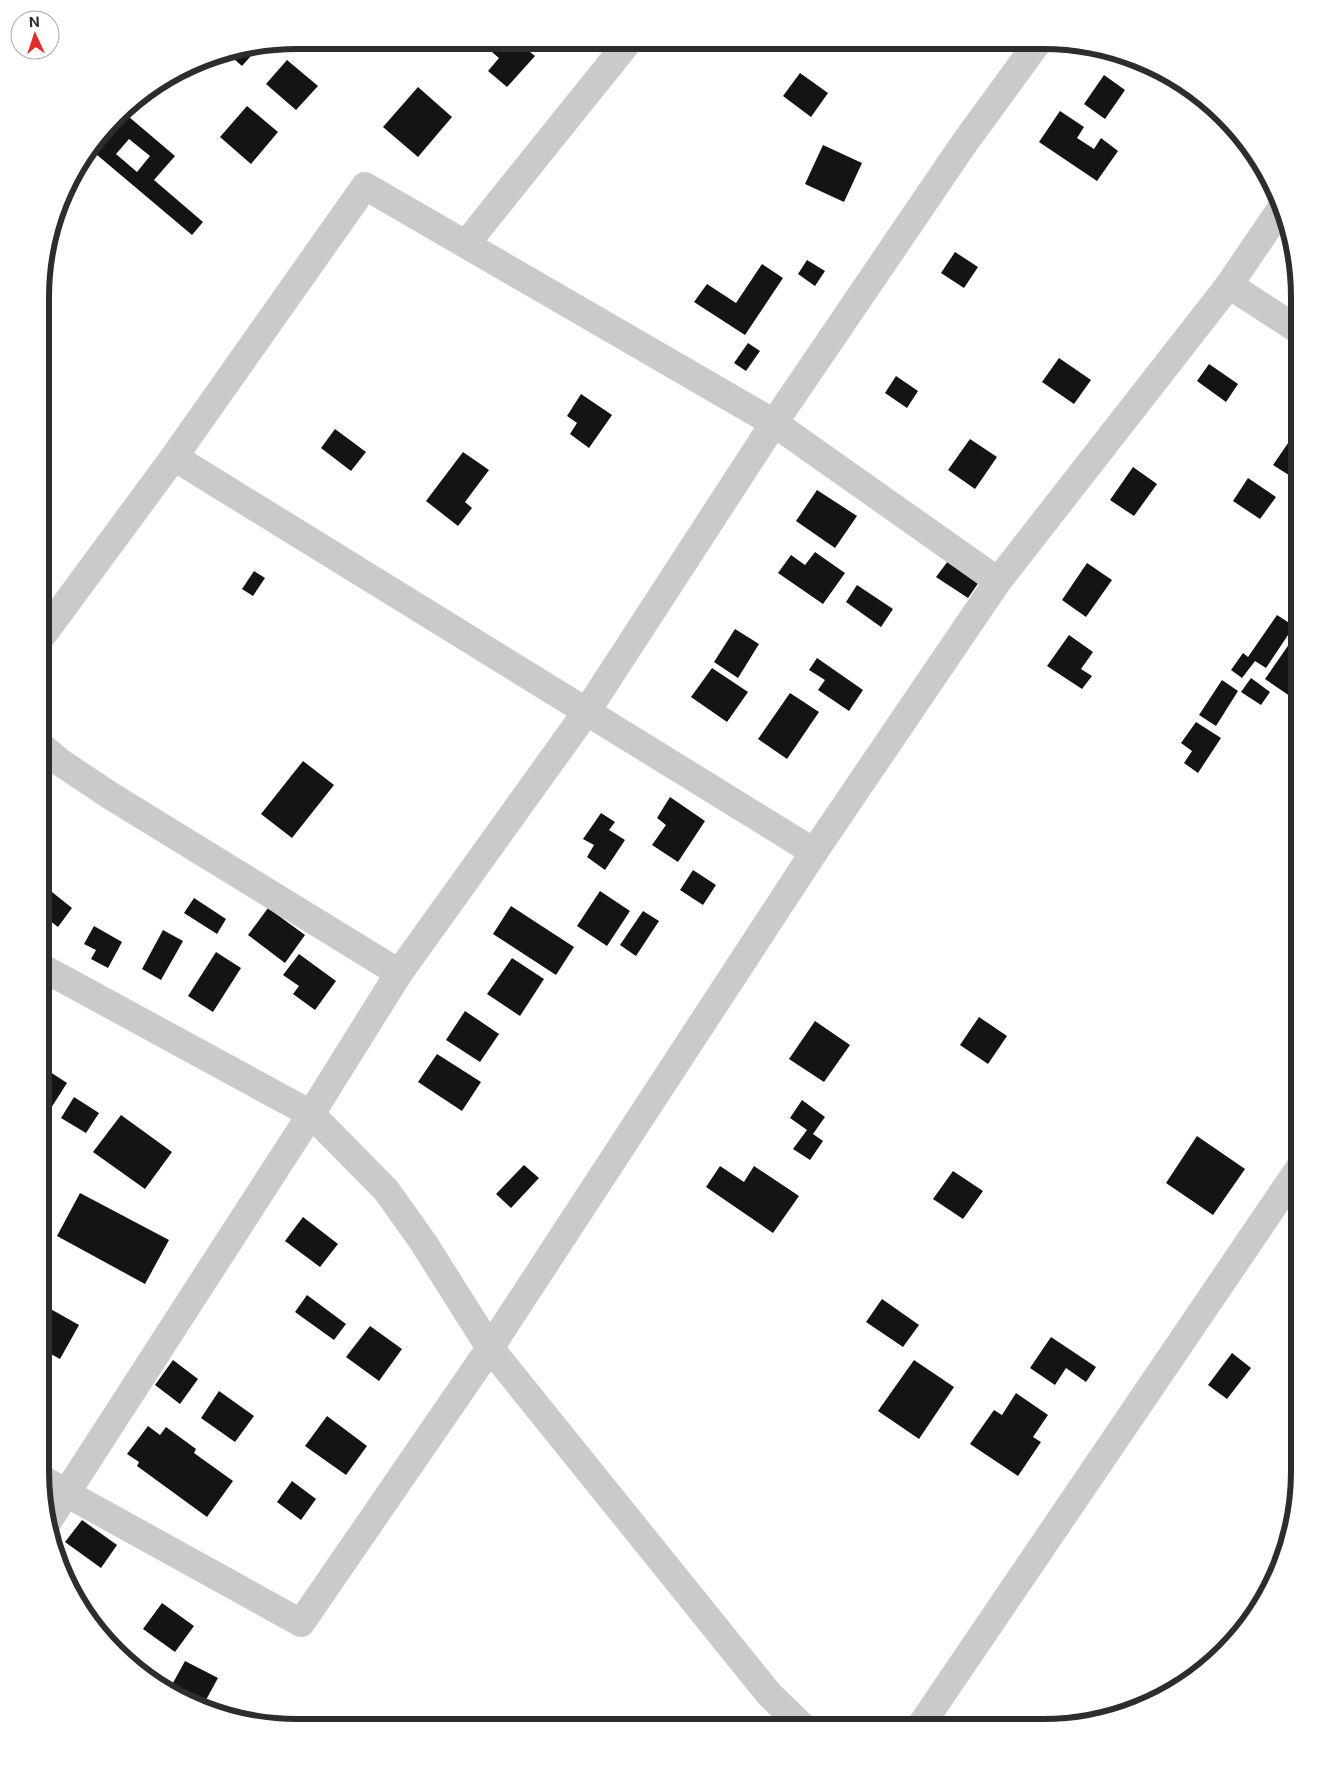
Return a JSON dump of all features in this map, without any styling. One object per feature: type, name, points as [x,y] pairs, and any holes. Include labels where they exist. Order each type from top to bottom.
[{"type":"street","points":[[466,244],[624,49]]},
{"type":"street","points":[[53,1514],[311,1114],[399,973],[587,711],[774,423],[962,145],[1033,49]]},
{"type":"street","points":[[49,627],[174,457],[365,186],[774,423],[998,581]]},
{"type":"street","points":[[49,1483],[301,1623],[490,1348],[814,852],[998,581],[1230,285],[1277,214]]},
{"type":"street","points":[[1230,285],[1291,325]]},
{"type":"street","points":[[174,457],[814,852]]},
{"type":"street","points":[[49,753],[111,796],[399,973]]},
{"type":"street","points":[[49,971],[311,1114],[386,1190],[423,1242],[490,1348],[769,1694],[795,1719]]},
{"type":"street","points":[[925,1719],[1291,1180]]},
{"type":"building","points":[[488,49],[526,49],[535,56],[507,87],[488,71],[499,58]]},
{"type":"building","points":[[253,53],[242,66],[232,57]]},
{"type":"building","points":[[287,60],[318,86],[296,110],[266,84]]},
{"type":"building","points":[[800,73],[828,93],[811,117],[783,96]]},
{"type":"building","points":[[1104,75],[1125,90],[1105,119],[1084,104]]},
{"type":"building","points":[[418,87],[452,117],[418,157],[383,127]]},
{"type":"building","points":[[247,106],[278,132],[251,164],[220,137]]},
{"type":"building","points":[[1060,111],[1084,127],[1077,138],[1094,149],[1101,138],[1118,151],[1097,181],[1039,142]]},
{"type":"building","points":[[128,116],[175,156],[154,180],[203,222],[192,235],[95,153],[110,133]],"holes":[[[129,139],[150,156],[137,172],[116,154]]]},
{"type":"building","points":[[823,145],[862,163],[844,202],[805,184]]},
{"type":"building","points":[[955,252],[978,267],[964,288],[941,273]]},
{"type":"building","points":[[807,260],[825,271],[815,286],[798,274]]},
{"type":"building","points":[[762,264],[783,278],[745,335],[694,302],[707,284],[736,303]]},
{"type":"building","points":[[748,343],[760,351],[746,371],[734,363]]},
{"type":"building","points":[[1059,358],[1091,380],[1074,404],[1042,382]]},
{"type":"building","points":[[1209,364],[1238,384],[1226,402],[1197,381]]},
{"type":"building","points":[[896,376],[918,391],[907,408],[885,393]]},
{"type":"building","points":[[581,394],[612,415],[589,448],[570,434],[577,423],[567,416]]},
{"type":"building","points":[[335,429],[366,452],[351,471],[321,448]]},
{"type":"building","points":[[970,439],[997,457],[975,489],[948,470]]},
{"type":"building","points":[[1291,439],[1291,476],[1273,465]]},
{"type":"building","points":[[463,452],[489,470],[465,502],[472,508],[458,526],[426,501]]},
{"type":"building","points":[[1133,467],[1157,484],[1134,516],[1110,500]]},
{"type":"building","points":[[1248,478],[1276,497],[1260,519],[1233,501]]},
{"type":"building","points":[[817,490],[857,516],[835,548],[796,521]]},
{"type":"building","points":[[815,552],[845,573],[823,604],[778,573],[791,555],[805,565]]},
{"type":"building","points":[[948,561],[979,582],[968,598],[936,577]]},
{"type":"building","points":[[1087,563],[1112,580],[1086,617],[1062,600]]},
{"type":"building","points":[[254,571],[265,578],[253,596],[242,589]]},
{"type":"building","points":[[857,585],[893,609],[881,627],[846,602]]},
{"type":"building","points":[[1277,615],[1291,624],[1291,630],[1266,668],[1255,661],[1242,678],[1231,670],[1243,653],[1248,657]]},
{"type":"building","points":[[735,629],[759,644],[738,678],[714,662]]},
{"type":"building","points":[[1069,635],[1093,652],[1081,669],[1092,676],[1082,689],[1047,666]]},
{"type":"building","points":[[1291,641],[1291,697],[1265,679]]},
{"type":"building","points":[[817,658],[863,690],[849,711],[818,690],[825,680],[809,670]]},
{"type":"building","points":[[712,668],[748,692],[727,722],[691,697]]},
{"type":"building","points":[[1251,678],[1270,692],[1261,705],[1241,692]]},
{"type":"building","points":[[1222,680],[1238,691],[1216,726],[1199,715]]},
{"type":"building","points":[[790,693],[819,712],[787,759],[758,739]]},
{"type":"building","points":[[1196,722],[1221,738],[1198,773],[1184,763],[1192,751],[1181,743]]},
{"type":"building","points":[[303,761],[334,785],[292,838],[261,814]]},
{"type":"building","points":[[670,797],[705,821],[678,862],[652,845],[666,825],[657,818]]},
{"type":"building","points":[[601,813],[615,822],[609,830],[625,840],[605,870],[587,857],[594,845],[583,839]]},
{"type":"building","points":[[693,870],[716,885],[703,905],[680,890]]},
{"type":"building","points":[[600,891],[630,911],[607,946],[577,926]]},
{"type":"building","points":[[52,892],[72,908],[58,927],[49,920],[49,896]]},
{"type":"building","points":[[194,898],[226,919],[217,934],[184,913]]},
{"type":"building","points":[[511,906],[574,947],[556,975],[493,934]]},
{"type":"building","points":[[268,908],[305,935],[285,963],[248,935]]},
{"type":"building","points":[[643,911],[659,921],[636,956],[620,945]]},
{"type":"building","points":[[94,926],[122,942],[108,968],[91,959],[96,950],[84,944]]},
{"type":"building","points":[[163,930],[183,941],[161,980],[142,969]]},
{"type":"building","points":[[216,952],[241,968],[213,1012],[188,996]]},
{"type":"building","points":[[299,954],[336,981],[315,1010],[293,994],[299,986],[283,975]]},
{"type":"building","points":[[512,958],[544,979],[520,1016],[487,994]]},
{"type":"building","points":[[465,1011],[499,1034],[480,1062],[446,1040]]},
{"type":"building","points":[[979,1017],[1007,1036],[988,1064],[960,1045]]},
{"type":"building","points":[[815,1021],[850,1045],[824,1082],[789,1059]]},
{"type":"building","points":[[437,1054],[481,1082],[462,1111],[418,1082]]},
{"type":"building","points":[[49,1071],[67,1083],[49,1111]]},
{"type":"building","points":[[74,1097],[99,1113],[86,1133],[61,1118]]},
{"type":"building","points":[[802,1100],[825,1117],[813,1134],[823,1141],[810,1160],[793,1149],[807,1130],[790,1118]]},
{"type":"building","points":[[121,1115],[172,1152],[145,1189],[93,1152]]},
{"type":"building","points":[[1197,1136],[1245,1169],[1213,1215],[1166,1183]]},
{"type":"building","points":[[524,1165],[539,1178],[511,1208],[496,1194]]},
{"type":"building","points":[[720,1166],[744,1182],[754,1166],[799,1196],[773,1233],[706,1187]]},
{"type":"building","points":[[953,1171],[983,1191],[963,1219],[933,1199]]},
{"type":"building","points":[[80,1193],[169,1240],[145,1284],[57,1236]]},
{"type":"building","points":[[303,1217],[338,1244],[320,1267],[285,1241]]},
{"type":"building","points":[[307,1295],[346,1324],[334,1340],[295,1312]]},
{"type":"building","points":[[882,1299],[919,1325],[903,1347],[866,1322]]},
{"type":"building","points":[[49,1308],[79,1325],[60,1359],[49,1353]]},
{"type":"building","points":[[370,1326],[402,1349],[379,1381],[346,1357]]},
{"type":"building","points":[[1051,1337],[1096,1367],[1086,1382],[1066,1368],[1055,1385],[1030,1368]]},
{"type":"building","points":[[1232,1353],[1251,1368],[1227,1399],[1208,1385]]},
{"type":"building","points":[[173,1360],[198,1379],[180,1404],[155,1385]]},
{"type":"building","points":[[914,1360],[954,1387],[919,1439],[878,1411]]},
{"type":"building","points":[[219,1391],[254,1416],[235,1442],[201,1418]]},
{"type":"building","points":[[1016,1393],[1048,1415],[1033,1437],[1041,1442],[1018,1476],[970,1444],[994,1410],[1002,1415]]},
{"type":"building","points":[[327,1416],[367,1446],[346,1475],[305,1446]]},
{"type":"building","points":[[148,1426],[160,1435],[166,1427],[196,1449],[194,1453],[233,1481],[207,1517],[137,1466],[139,1462],[127,1454]]},
{"type":"building","points":[[292,1481],[316,1499],[301,1520],[277,1502]]},
{"type":"building","points":[[82,1520],[117,1545],[101,1568],[65,1542]]},
{"type":"building","points":[[162,1603],[194,1626],[175,1652],[143,1629]]},
{"type":"building","points":[[185,1661],[218,1678],[205,1701],[172,1685]]}]
